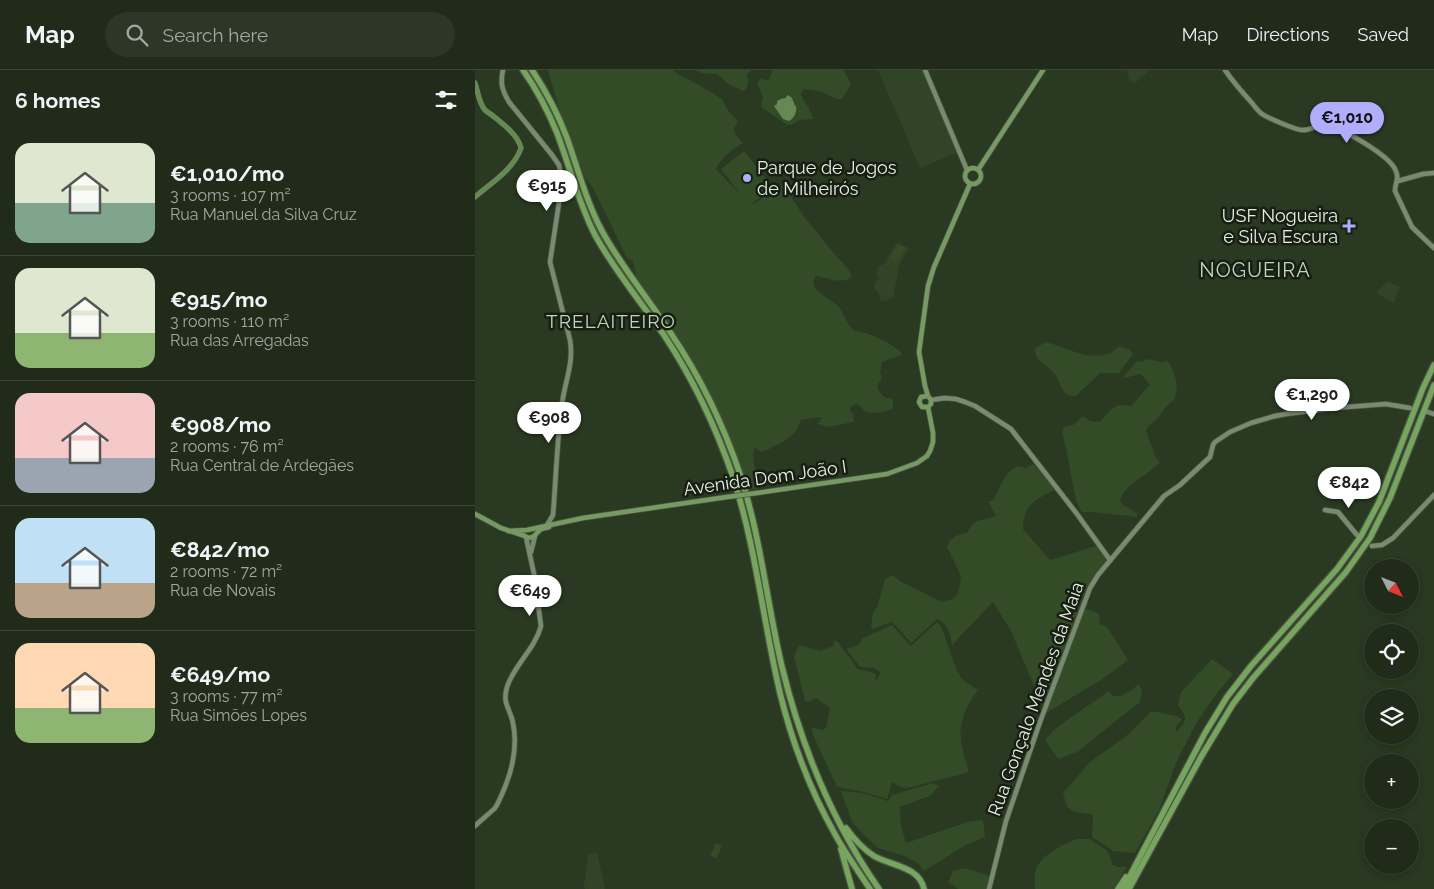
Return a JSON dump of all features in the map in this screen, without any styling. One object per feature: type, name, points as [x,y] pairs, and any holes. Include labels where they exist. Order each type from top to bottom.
[{"type":"highway","points":[[523,70],[553,122],[581,201],[598,239],[682,364],[719,438],[746,524],[772,659],[784,707],[809,780],[836,835],[870,889]]},
{"type":"highway","points":[[532,70],[559,118],[591,208],[604,234],[616,255],[687,359],[711,402],[742,480],[754,524],[778,648],[792,704],[833,810],[879,889]]},
{"type":"highway","points":[[1123,889],[1205,733],[1227,697],[1255,661],[1337,569],[1361,536],[1383,491],[1421,392],[1434,365]]},
{"type":"highway","points":[[1129,889],[1201,757],[1233,704],[1258,672],[1347,572],[1370,538],[1385,509],[1434,385]]},
{"type":"highway","points":[[833,810],[861,846],[876,857],[906,868],[917,875],[922,881],[924,889]]},
{"type":"highway","points":[[836,835],[852,889]]},
{"type":"highway","points":[[1118,889],[1142,855]]},
{"type":"main road","points":[[978,170],[1043,70]]},
{"type":"main road","points":[[973,168],[978,170],[981,174],[980,180],[976,184],[970,184],[965,179],[967,170],[973,168]]},
{"type":"main road","points":[[929,398],[921,396],[919,402],[922,407],[928,407],[931,404],[919,347],[928,286],[934,267],[970,184]]},
{"type":"main road","name":"Avenida Dom João I","points":[[535,536],[541,529],[583,518],[887,474],[917,463],[927,456],[933,442],[928,407]]},
{"type":"main road","points":[[475,514],[495,526],[532,538],[535,536],[534,530],[528,529],[525,532],[526,536]]},
{"type":"main road","name":"Avenida Dom João I","points":[[508,531],[555,524]]},
{"type":"street","points":[[503,70],[501,84],[509,102],[559,165],[561,174],[562,183],[550,262],[572,352],[562,404],[553,515],[555,524]]},
{"type":"street","points":[[925,70],[967,170]]},
{"type":"street","points":[[1225,70],[1239,90],[1261,114],[1301,130],[1324,125],[1343,131],[1358,138],[1393,166],[1398,181],[1395,191],[1412,227],[1434,248]]},
{"type":"street","points":[[1398,181],[1434,173]]},
{"type":"street","points":[[929,398],[956,399],[965,402],[975,406],[1011,429],[1111,560]]},
{"type":"street","name":"Rua Gonçalo Mendes da Maia","points":[[989,889],[1006,820],[1073,630],[1093,581],[1164,496],[1181,485],[1206,462],[1218,438],[1251,423],[1275,416],[1334,408],[1386,404],[1410,408]]},
{"type":"street","points":[[1428,412],[1434,414]]},
{"type":"street","points":[[1372,546],[1382,545],[1393,538],[1434,496]]},
{"type":"street","points":[[1325,510],[1339,512],[1357,535]]},
{"type":"street","points":[[547,524],[553,515]]},
{"type":"street","points":[[475,826],[496,807],[510,775],[514,757],[515,731],[505,699],[507,687],[530,649],[541,626],[531,554],[526,536]]},
{"type":"street","points":[[531,554],[535,536]]},
{"type":"shaded area","points":[[548,70],[673,70],[722,99],[727,109],[738,122],[734,128],[735,134],[743,143],[724,157],[716,169],[742,196],[721,169],[744,151],[773,188],[750,205],[783,185],[803,215],[849,270],[852,277],[843,280],[816,276],[814,286],[821,294],[839,307],[854,330],[880,339],[901,352],[901,355],[882,362],[880,372],[882,378],[877,386],[884,397],[891,398],[893,408],[885,412],[870,413],[856,404],[851,407],[850,411],[853,414],[854,422],[827,427],[818,424],[822,417],[800,420],[796,431],[786,440],[761,452],[754,447],[754,465],[762,482],[758,485],[757,489],[748,490],[737,456],[709,391],[679,339],[636,277],[633,261],[627,258],[593,188],[585,177],[560,112]]},
{"type":"shaded area","points":[[694,70],[752,70],[746,75],[749,81],[746,89],[743,91],[728,84],[717,74],[702,73]]},
{"type":"shaded area","points":[[773,70],[843,70],[851,85],[842,99],[837,99],[819,91],[804,89],[801,93],[813,119],[800,120],[791,125],[786,124],[761,107],[763,97],[757,83],[762,78],[768,81]]},
{"type":"shaded area","points":[[878,70],[922,70],[957,153],[920,168]]},
{"type":"shaded area","points":[[1127,70],[1150,70],[1134,84],[1129,80]]},
{"type":"shaded area","points":[[788,95],[796,106],[795,115],[789,121],[783,119],[774,106],[777,104],[777,101],[784,99]]},
{"type":"shaded area","points":[[897,243],[909,248],[899,266],[893,298],[881,302],[878,292],[874,288],[874,284],[879,278],[876,276],[879,270],[877,268],[883,265]]},
{"type":"shaded area","points":[[898,244],[906,248],[896,263],[889,259]]},
{"type":"shaded area","points":[[1388,281],[1401,288],[1394,303],[1376,293]]},
{"type":"shaded area","points":[[1046,342],[1086,355],[1094,356],[1110,353],[1120,346],[1130,350],[1133,354],[1119,373],[1099,374],[1076,396],[1071,396],[1064,391],[1056,376],[1041,362],[1035,353],[1035,348]]},
{"type":"shaded area","points":[[1148,359],[1161,362],[1168,361],[1175,375],[1177,389],[1174,400],[1146,431],[1156,458],[1160,462],[1133,483],[1123,493],[1120,500],[1123,505],[1137,513],[1137,517],[1082,512],[1076,501],[1062,433],[1064,427],[1073,425],[1083,416],[1090,421],[1099,422],[1109,411],[1120,405],[1131,406],[1150,385],[1141,374],[1124,378],[1124,376],[1137,361],[1141,362]]},
{"type":"shaded area","points":[[1033,464],[1055,490],[1037,500],[1028,508],[1025,514],[1023,529],[1050,560],[1099,545],[1106,561],[1091,582],[1082,601],[1043,707],[1011,631],[993,602],[952,645],[948,629],[937,619],[911,643],[891,622],[873,629],[871,626],[873,612],[877,607],[885,579],[893,575],[900,581],[942,602],[952,599],[957,595],[961,578],[947,547],[948,544],[954,537],[967,533],[974,522],[996,516],[988,501],[992,501],[996,496],[1005,477],[1012,469],[1018,466],[1025,468]]},
{"type":"shaded area","points":[[1083,608],[1098,613],[1100,624],[1107,627],[1128,660],[1104,678],[1046,713]]},
{"type":"shaded area","points":[[937,622],[941,626],[957,671],[962,679],[978,690],[965,711],[961,730],[961,739],[969,772],[908,788],[901,787],[892,782],[887,799],[837,787],[811,727],[822,730],[826,728],[830,708],[816,698],[810,702],[805,701],[794,656],[799,645],[820,651],[833,646],[834,641],[837,641],[858,669],[876,674],[875,681],[881,673],[874,668],[860,667],[846,649],[858,645],[863,638],[892,625],[911,646]]},
{"type":"shaded area","points":[[1212,659],[1233,674],[1197,722],[1176,763],[1159,810],[1135,853],[1113,851],[1092,837],[1093,816],[1091,814],[1075,812],[1067,807],[1063,793],[1089,763],[1130,733],[1151,711],[1177,716],[1182,719],[1175,728],[1177,731],[1185,721],[1178,705],[1181,692]]},
{"type":"shaded area","points":[[1139,684],[1142,692],[1140,702],[1079,751],[1058,759],[1045,740],[1056,728],[1109,691],[1112,695],[1124,695]]},
{"type":"shaded area","points":[[933,783],[939,786],[930,796],[900,807],[901,826],[906,843],[967,822],[983,820],[985,837],[964,846],[924,871],[918,863],[904,856],[878,848],[863,834],[852,822],[841,791],[862,793],[888,801],[892,795]]},
{"type":"shaded area","points":[[1077,839],[1090,839],[1105,849],[1113,865],[1127,867],[1113,889],[1035,889],[1035,871],[1042,859]]},
{"type":"shaded area","points":[[716,843],[722,846],[717,858],[710,856]]},
{"type":"shaded area","points":[[597,852],[605,889],[585,889],[583,884],[588,854]]},
{"type":"shaded area","points":[[965,868],[989,876],[986,889],[958,889],[948,882],[953,871]]},
{"type":"waterway","points":[[475,83],[483,107],[517,138],[521,148],[518,156],[508,169],[475,197]]},
{"type":"place","name":"Parque de Jogos de Milheirós","points":[[747,178]]},
{"type":"place","name":"USF Nogueira e Silva Escura","points":[[1349,226]]},
{"type":"district","name":"NOGUEIRA","points":[[1255,270]]},
{"type":"district","name":"TRELAITEIRO","points":[[611,321]]}]
